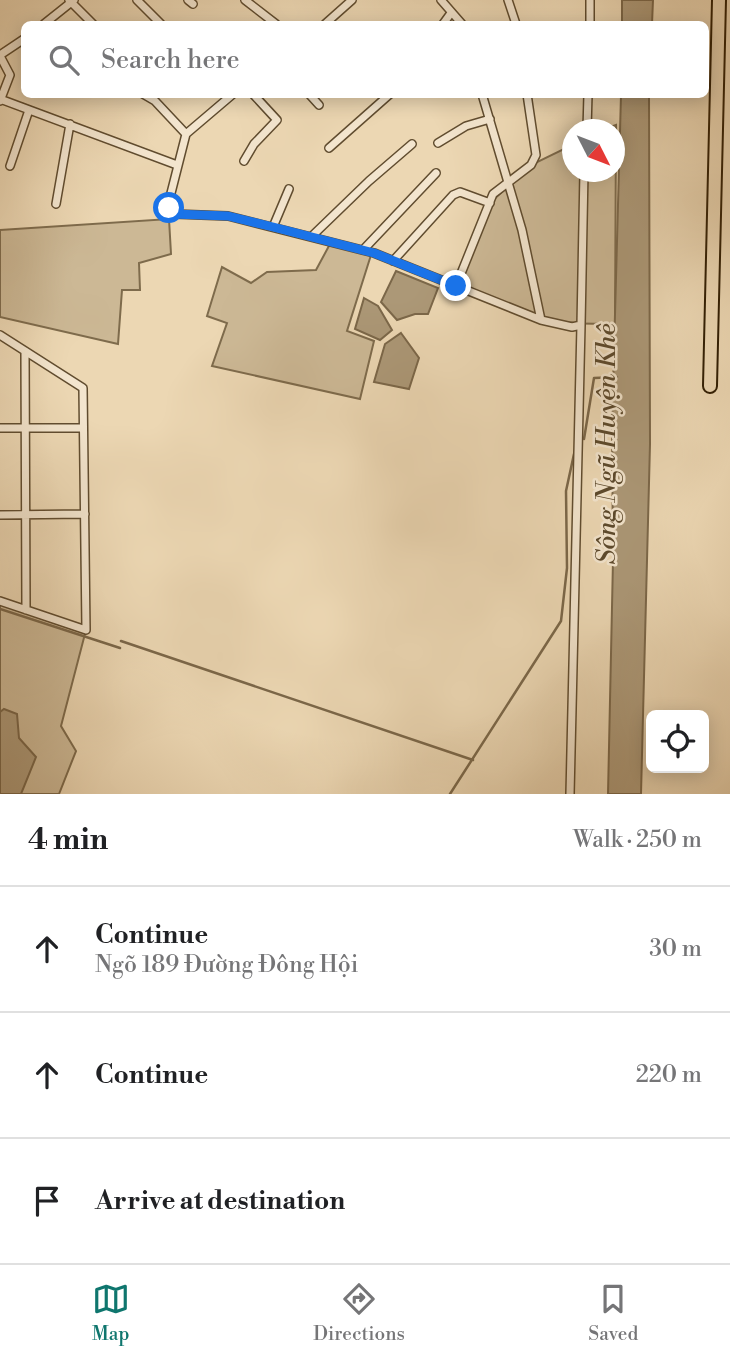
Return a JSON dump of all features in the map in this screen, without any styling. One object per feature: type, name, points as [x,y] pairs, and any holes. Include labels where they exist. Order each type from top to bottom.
[{"type":"main road","points":[[710,386],[719,0]]},
{"type":"street","points":[[137,0],[158,21]]},
{"type":"street","points":[[245,0],[272,21]]},
{"type":"street","points":[[329,21],[352,0]]},
{"type":"street","points":[[441,0],[459,21]]},
{"type":"street","points":[[508,0],[515,21]]},
{"type":"street","points":[[590,0],[590,21]]},
{"type":"street","points":[[48,21],[71,1],[90,21]]},
{"type":"street","points":[[445,21],[451,13]]},
{"type":"street","points":[[21,40],[0,55],[10,75],[0,100],[177,165]]},
{"type":"street","points":[[150,98],[186,135]]},
{"type":"street","points":[[227,98],[186,135],[169,201],[171,212],[228,216],[363,250],[541,320],[572,327],[581,325]]},
{"type":"street","points":[[244,161],[254,144],[277,120],[257,98]]},
{"type":"street","points":[[313,98],[320,105]]},
{"type":"street","points":[[329,148],[385,98]]},
{"type":"street","points":[[483,98],[508,182],[541,320]]},
{"type":"street","points":[[456,286],[493,194],[531,165],[536,155],[528,98]]},
{"type":"street","points":[[587,119],[588,98]]},
{"type":"street","points":[[10,166],[29,110]]},
{"type":"street","points":[[438,142],[466,126],[490,118]]},
{"type":"street","points":[[56,204],[69,124]]},
{"type":"street","points":[[311,237],[412,144]]},
{"type":"street","points":[[363,250],[436,173]]},
{"type":"street","points":[[570,794],[584,182]]},
{"type":"street","points":[[273,227],[289,189]]},
{"type":"street","points":[[393,261],[453,195],[460,192],[490,203]]},
{"type":"street","points":[[0,335],[83,388],[86,630],[0,601]]},
{"type":"street","points":[[26,351],[26,610]]},
{"type":"street","points":[[0,428],[83,428]]},
{"type":"street","points":[[0,515],[85,514]]},
{"type":"shaded area","points":[[622,0],[653,0],[652,21],[622,21]]},
{"type":"shaded area","name":"Sông Ngũ Huyện Khê","points":[[621,98],[649,98],[650,444],[641,794],[608,794],[613,560],[612,424],[619,182],[625,182],[625,119],[620,119]]},
{"type":"shaded area","points":[[562,150],[562,182],[616,182],[615,323],[551,320],[515,310],[456,286],[490,203],[531,165]]},
{"type":"shaded area","points":[[169,219],[171,254],[139,263],[140,290],[122,290],[118,344],[0,317],[0,230]]},
{"type":"shaded area","points":[[330,244],[371,255],[347,331],[374,341],[360,399],[212,366],[227,323],[207,316],[222,267],[251,283],[267,272],[316,270]]},
{"type":"shaded area","points":[[396,271],[438,288],[428,314],[415,314],[397,320],[381,302]]},
{"type":"shaded area","points":[[364,298],[378,306],[392,330],[380,340],[355,329]]},
{"type":"shaded area","points":[[401,333],[419,358],[409,389],[374,382],[385,344]]},
{"type":"shaded area","points":[[0,601],[86,630],[61,726],[76,751],[59,794],[0,794]]},
{"type":"shaded area","points":[[4,709],[17,714],[19,738],[36,757],[21,794],[0,794],[0,712]]},
{"type":"waterway","points":[[584,439],[594,378],[617,377]]},
{"type":"waterway","points":[[450,794],[561,621],[567,568],[566,491],[574,454]]},
{"type":"waterway","points":[[0,609],[120,648]]},
{"type":"waterway","points":[[121,641],[473,760]]},
{"type":"route","points":[[169,208],[174,214],[228,216],[374,253],[456,286]]}]
